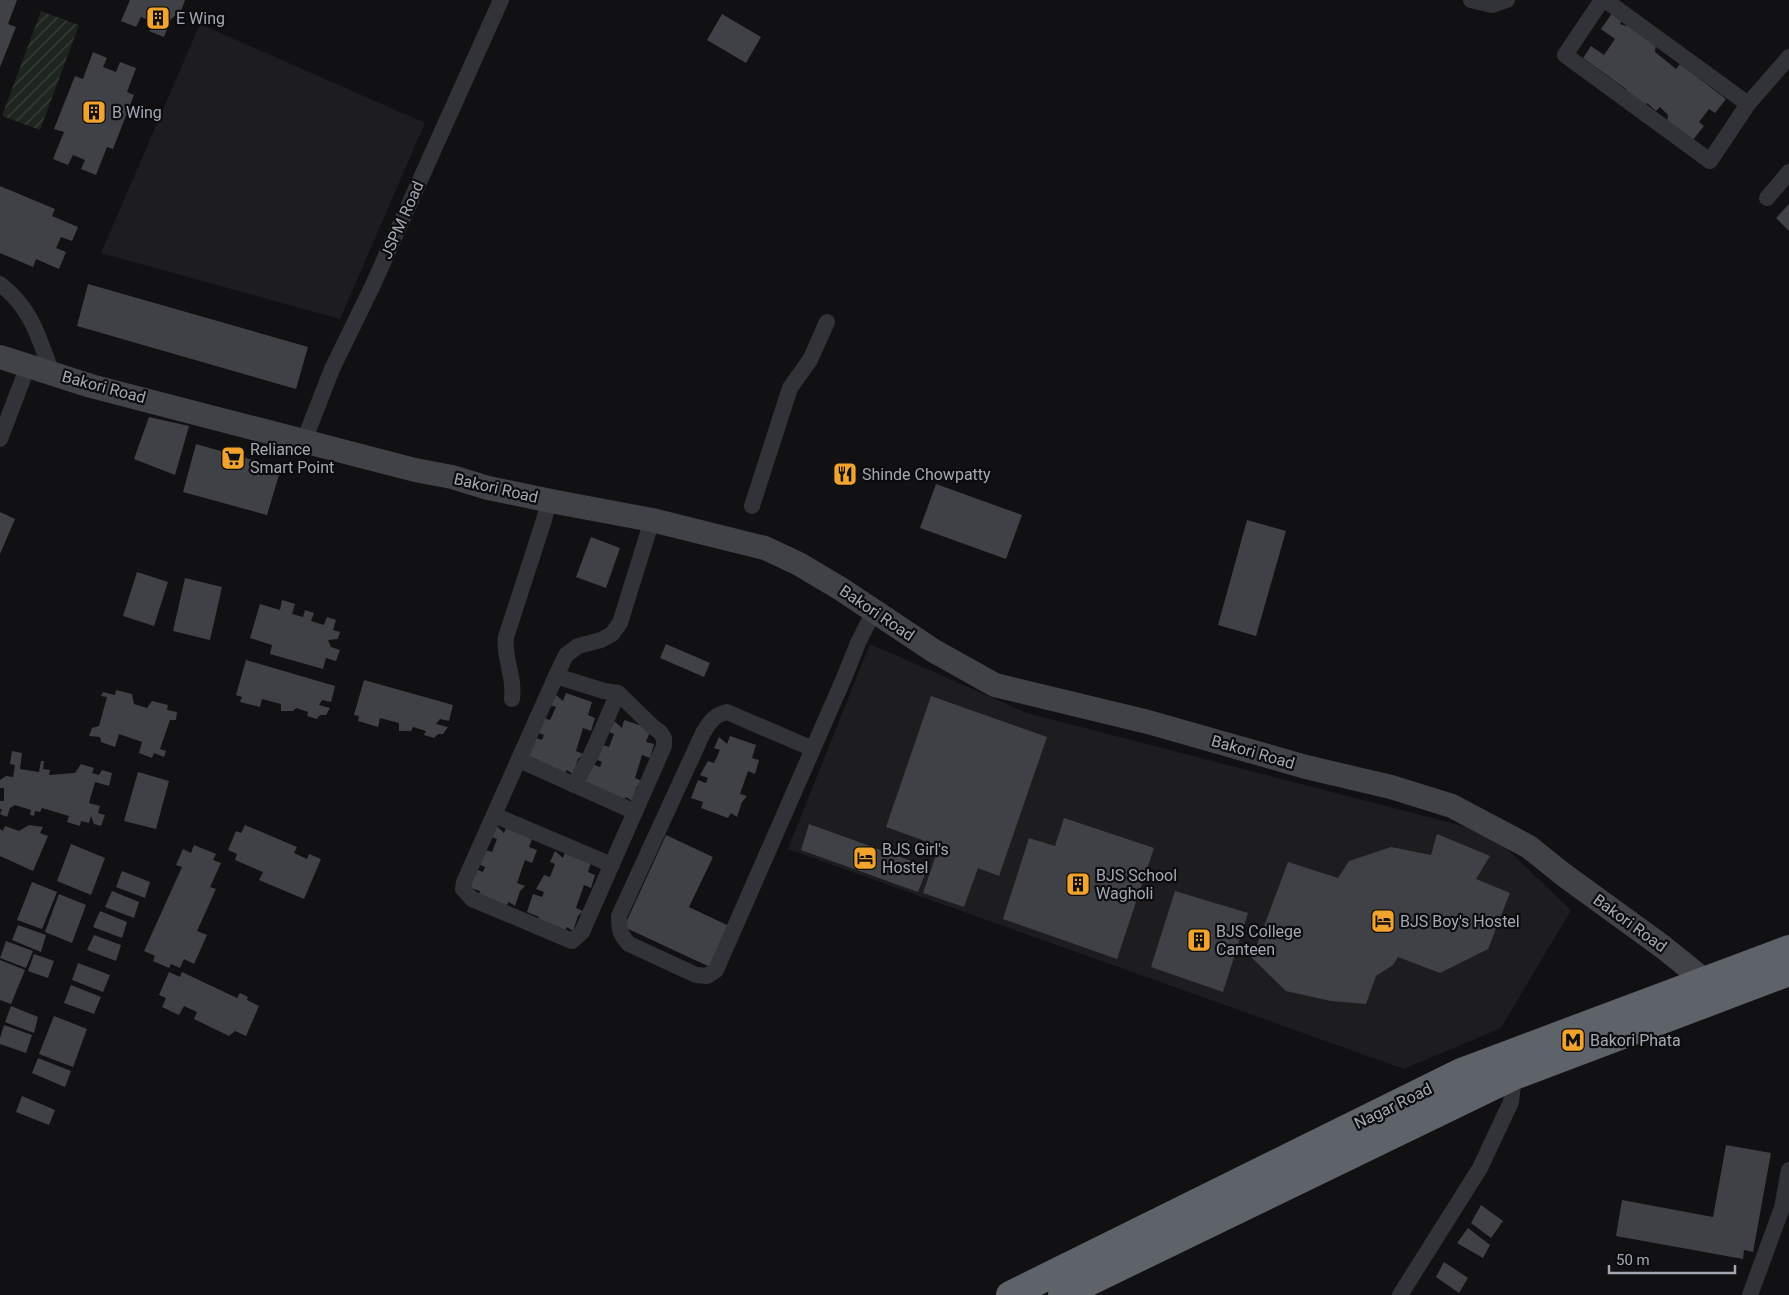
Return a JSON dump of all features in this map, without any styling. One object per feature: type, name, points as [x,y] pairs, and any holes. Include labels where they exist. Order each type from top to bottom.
[{"type":"highway","name":"Nagar Road","points":[[1062,1295],[1514,1076],[1710,989],[1789,948]]},
{"type":"highway","name":"Nagar Road","points":[[1010,1295],[1461,1072],[1710,989],[1789,972]]},
{"type":"street","name":"JSPM Road","points":[[304,441],[332,369],[372,286],[501,0]]},
{"type":"street","points":[[1471,0],[1492,5],[1508,0]]},
{"type":"street","points":[[1748,104],[1604,0],[1565,56],[1710,161],[1748,104],[1789,57]]},
{"type":"street","points":[[1767,198],[1789,172]]},
{"type":"street","points":[[0,284],[14,295],[32,320],[52,373]]},
{"type":"street","points":[[752,506],[790,388],[810,360],[827,322]]},
{"type":"street","name":"Bakori Road","points":[[0,357],[91,386],[415,470],[548,500],[652,520],[765,548],[799,564],[841,589],[934,651],[995,685],[1148,722],[1306,767],[1391,787],[1452,806],[1529,847],[1564,875],[1663,947],[1710,989]]},
{"type":"street","points":[[0,439],[28,366]]},
{"type":"street","points":[[512,699],[513,686],[504,647],[544,520],[548,500]]},
{"type":"street","points":[[556,676],[604,691],[618,693],[664,738],[664,746],[582,932],[572,941],[472,898],[463,889],[464,882],[556,676],[566,655],[578,646],[601,640],[612,634],[620,623],[652,520]]},
{"type":"street","points":[[813,749],[727,712],[718,714],[711,720],[703,733],[620,916],[619,927],[622,936],[629,944],[696,975],[707,976],[716,970],[813,749],[858,643],[874,611]]},
{"type":"street","points":[[574,784],[591,756],[618,693]]},
{"type":"street","points":[[519,760],[636,812]]},
{"type":"street","points":[[494,815],[612,865]]},
{"type":"street","points":[[1400,1295],[1480,1168],[1512,1102],[1514,1076]]},
{"type":"street","points":[[1754,1294],[1782,1208],[1789,1170]]},
{"type":"shaded area","points":[[41,11],[79,25],[40,130],[2,116]]},
{"type":"shaded area","points":[[200,24],[425,123],[340,319],[101,253]]},
{"type":"shaded area","points":[[870,644],[1027,713],[1490,833],[1571,910],[1501,1028],[1404,1069],[788,849]]},
{"type":"building","points":[[0,0],[17,0],[8,24],[16,27],[0,67]]},
{"type":"building","name":"E Wing","points":[[130,0],[185,0],[181,11],[171,19],[164,37],[149,31],[153,22],[141,17],[136,27],[121,21]]},
{"type":"building","points":[[1613,12],[1623,19],[1620,24],[1626,26],[1629,23],[1656,44],[1655,52],[1676,69],[1680,64],[1726,99],[1715,113],[1709,109],[1699,122],[1704,126],[1692,141],[1667,122],[1668,115],[1660,107],[1656,111],[1647,103],[1645,105],[1626,96],[1626,89],[1583,58],[1591,46],[1604,55],[1615,39],[1601,29]]},
{"type":"building","points":[[722,14],[761,37],[746,63],[707,40]]},
{"type":"building","name":"B Wing","points":[[93,52],[107,58],[103,67],[116,72],[120,62],[136,68],[127,92],[134,95],[113,149],[107,147],[96,175],[81,169],[85,160],[73,155],[68,165],[53,159],[64,132],[54,129],[75,76],[83,79]]},
{"type":"building","points":[[0,186],[55,209],[52,216],[78,227],[72,241],[61,237],[56,248],[66,252],[59,269],[36,259],[33,267],[0,253]]},
{"type":"building","points":[[1789,204],[1789,231],[1776,218]]},
{"type":"building","points":[[88,284],[308,347],[296,389],[77,326]]},
{"type":"building","points":[[149,417],[189,426],[175,475],[134,459]]},
{"type":"building","points":[[196,444],[281,468],[267,515],[183,492]]},
{"type":"building","points":[[936,484],[1022,515],[1006,559],[920,528]]},
{"type":"building","points":[[0,512],[15,519],[0,554]]},
{"type":"building","points":[[1247,520],[1286,531],[1256,636],[1218,625]]},
{"type":"building","points":[[591,537],[620,548],[606,588],[576,577]]},
{"type":"building","points":[[137,572],[168,582],[154,626],[123,616]]},
{"type":"building","points":[[185,578],[222,587],[210,640],[173,631]]},
{"type":"building","points":[[282,600],[295,604],[292,614],[303,617],[305,610],[314,613],[311,621],[324,625],[327,617],[336,620],[333,630],[340,632],[338,639],[328,640],[331,647],[340,650],[336,661],[326,658],[323,669],[270,654],[272,645],[250,638],[260,604],[280,610]]},
{"type":"building","points":[[666,644],[710,663],[704,677],[660,658]]},
{"type":"building","points":[[246,660],[335,686],[331,702],[322,700],[319,705],[330,708],[326,715],[320,715],[317,719],[307,716],[308,712],[296,708],[293,711],[281,711],[281,704],[262,699],[260,707],[240,702],[242,697],[236,695]]},
{"type":"building","points":[[364,680],[453,705],[449,721],[440,719],[436,724],[448,727],[443,734],[438,734],[434,738],[424,735],[426,731],[413,727],[411,731],[399,731],[399,723],[380,718],[378,727],[358,721],[359,716],[354,715]]},
{"type":"building","points":[[116,690],[132,694],[134,704],[147,708],[152,701],[168,705],[167,710],[177,712],[176,720],[170,720],[160,749],[166,751],[164,757],[154,753],[152,758],[139,753],[142,742],[119,734],[115,747],[101,742],[100,737],[89,736],[92,728],[99,726],[107,697],[101,696],[103,692],[115,695]]},
{"type":"building","points":[[566,693],[592,702],[588,715],[595,718],[591,731],[583,728],[576,751],[583,754],[578,759],[573,774],[567,770],[563,775],[537,765],[539,760],[526,755],[533,737],[542,740],[544,735],[536,732],[544,718],[550,720],[556,707],[550,705],[555,694],[563,701]]},
{"type":"building","points":[[931,696],[1047,737],[999,876],[978,868],[964,907],[923,893],[939,846],[886,827]]},
{"type":"building","points":[[624,720],[651,729],[646,742],[654,744],[650,758],[642,755],[635,778],[642,781],[637,786],[632,801],[626,797],[622,802],[585,782],[592,764],[600,767],[602,762],[595,759],[603,745],[609,747],[614,734],[609,732],[614,721],[622,728]]},
{"type":"building","points":[[730,736],[756,745],[752,758],[759,760],[755,774],[748,771],[740,794],[747,796],[742,802],[737,817],[731,813],[728,818],[701,808],[703,802],[691,798],[698,780],[706,783],[708,778],[700,775],[708,761],[714,763],[720,750],[714,748],[719,737],[727,744]]},
{"type":"building","points":[[12,751],[22,753],[20,769],[39,772],[41,761],[44,761],[43,769],[50,770],[49,775],[75,773],[81,764],[94,768],[92,773],[99,775],[102,770],[112,773],[109,786],[95,782],[89,803],[100,806],[98,813],[105,815],[101,826],[94,824],[91,816],[89,823],[81,821],[80,826],[67,822],[69,816],[42,808],[40,812],[35,811],[34,816],[30,815],[31,810],[15,805],[10,808],[7,817],[0,814],[2,809],[0,809],[0,801],[4,801],[4,788],[0,788],[0,780],[6,776],[13,777],[15,765],[10,764]]},
{"type":"building","points":[[138,772],[169,781],[156,829],[124,821]]},
{"type":"building","name":"BJS School Wagholi","points":[[1064,818],[1154,848],[1117,959],[1003,919],[1029,838],[1055,846]]},
{"type":"building","name":"BJS Girl's Hostel","points":[[809,824],[928,867],[918,892],[801,850]]},
{"type":"building","points":[[29,825],[43,827],[40,833],[48,836],[33,871],[0,856],[0,829],[3,831],[5,826],[19,831]]},
{"type":"building","points":[[245,825],[297,847],[294,853],[307,859],[309,854],[321,859],[304,899],[259,880],[263,872],[235,860],[237,854],[228,850],[236,831],[241,833]]},
{"type":"building","points":[[507,825],[534,834],[529,847],[537,850],[532,863],[525,860],[517,883],[525,886],[520,891],[515,906],[509,902],[505,907],[478,897],[480,891],[468,887],[475,869],[483,872],[485,867],[478,864],[485,850],[492,852],[497,839],[492,837],[497,826],[504,833]]},
{"type":"building","name":"BJS Boy's Hostel","points":[[1437,834],[1490,856],[1476,879],[1510,893],[1488,949],[1440,973],[1398,957],[1393,965],[1376,976],[1366,1004],[1331,1001],[1286,991],[1252,958],[1288,862],[1338,878],[1349,861],[1391,847],[1431,855]]},
{"type":"building","points":[[666,835],[713,857],[689,907],[731,927],[712,968],[624,927]]},
{"type":"building","points":[[71,844],[105,858],[91,895],[57,881]]},
{"type":"building","points":[[194,845],[216,854],[213,860],[221,863],[210,887],[216,889],[197,931],[207,935],[194,964],[184,959],[180,968],[171,964],[169,968],[153,961],[155,956],[144,951],[182,867],[176,865],[183,849],[191,853]]},
{"type":"building","points":[[566,850],[592,859],[588,872],[595,875],[591,888],[584,885],[576,908],[583,911],[578,916],[573,931],[567,927],[564,932],[537,922],[539,917],[527,912],[533,894],[542,897],[544,892],[536,889],[544,875],[550,877],[555,864],[550,862],[555,851],[563,858]]},
{"type":"building","points":[[122,871],[150,882],[145,898],[116,887]]},
{"type":"building","points":[[32,882],[57,892],[42,929],[17,920]]},
{"type":"building","points":[[112,891],[139,902],[134,918],[105,907]]},
{"type":"building","name":"BJS College Canteen","points":[[1175,891],[1248,913],[1223,992],[1151,967]]},
{"type":"building","points":[[59,894],[86,905],[72,943],[45,932]]},
{"type":"building","points":[[100,911],[127,922],[122,938],[93,927]]},
{"type":"building","points":[[18,925],[46,935],[41,952],[12,940]]},
{"type":"building","points":[[94,935],[121,945],[116,961],[87,950]]},
{"type":"building","points":[[6,941],[33,951],[26,968],[0,958]]},
{"type":"building","points":[[34,954],[54,961],[48,978],[28,971]]},
{"type":"building","points":[[0,960],[25,970],[11,1004],[0,1000]]},
{"type":"building","points":[[78,963],[110,975],[103,992],[72,980]]},
{"type":"building","points":[[169,972],[180,977],[182,972],[237,998],[240,993],[248,997],[247,1000],[259,1006],[246,1036],[235,1031],[229,1036],[194,1019],[197,1012],[184,1006],[179,1015],[162,1007],[166,998],[159,995]]},
{"type":"building","points":[[71,985],[101,997],[94,1014],[64,1003]]},
{"type":"building","points":[[11,1006],[38,1017],[34,1033],[5,1022]]},
{"type":"building","points":[[54,1016],[87,1029],[73,1067],[39,1054]]},
{"type":"building","points":[[4,1025],[32,1035],[26,1053],[0,1044]]},
{"type":"building","points":[[38,1058],[71,1071],[65,1087],[32,1073]]},
{"type":"building","points":[[22,1096],[55,1110],[49,1125],[16,1112]]},
{"type":"building","points":[[1726,1145],[1771,1153],[1753,1252],[1744,1250],[1743,1259],[1616,1236],[1622,1200],[1713,1217]]},
{"type":"building","points":[[1481,1205],[1503,1221],[1491,1238],[1471,1223]]},
{"type":"building","points":[[1468,1228],[1490,1245],[1483,1258],[1457,1243]]},
{"type":"building","points":[[1444,1262],[1468,1278],[1459,1293],[1436,1277]]},
{"type":"place","name":"E Wing","points":[[158,18]]},
{"type":"place","name":"B Wing","points":[[94,112]]},
{"type":"place","name":"Reliance Smart Point","points":[[233,458]]},
{"type":"place","name":"Shinde Chowpatty","points":[[845,474]]},
{"type":"place","name":"BJS Girl's Hostel","points":[[865,858]]},
{"type":"place","name":"BJS School Wagholi","points":[[1078,884]]},
{"type":"place","name":"BJS Boy's Hostel","points":[[1383,921]]},
{"type":"place","name":"BJS College Canteen","points":[[1199,940]]},
{"type":"place","name":"Bakori Phata","points":[[1573,1040]]}]
